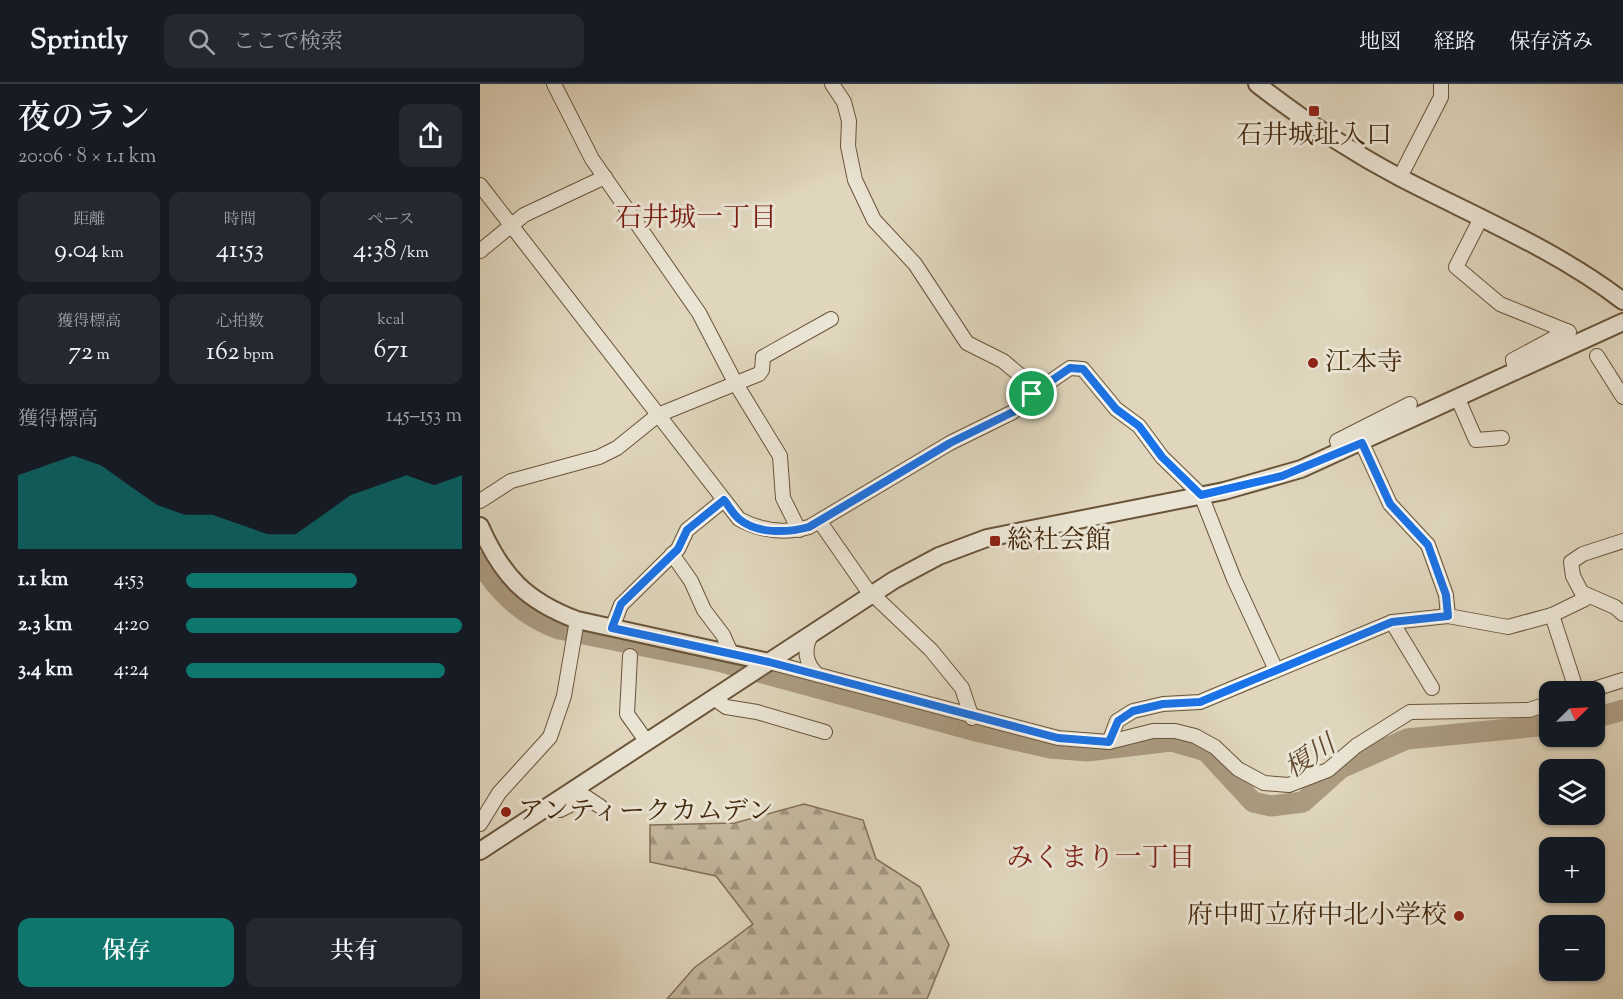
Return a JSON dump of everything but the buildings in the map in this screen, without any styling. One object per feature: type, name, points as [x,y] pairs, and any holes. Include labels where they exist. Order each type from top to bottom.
[{"type":"street","points":[[554,84],[592,159],[699,313],[736,384],[780,456],[783,498],[799,530]]},
{"type":"street","points":[[832,84],[844,102],[849,121],[848,146],[855,180],[874,220],[915,264],[967,343],[1003,361],[1021,376],[1032,394]]},
{"type":"street","points":[[1257,84],[1314,127],[1400,177],[1522,238],[1598,283],[1623,301]]},
{"type":"street","points":[[1400,177],[1441,97],[1441,84]]},
{"type":"street","points":[[480,251],[510,224],[524,215],[605,177]]},
{"type":"street","points":[[480,185],[739,519],[758,530],[799,530],[820,522],[950,443],[1013,412],[1032,394],[1070,368],[1083,369],[1116,409],[1139,426],[1162,457],[1201,495],[1234,579],[1276,670]]},
{"type":"street","points":[[1481,219],[1455,267],[1500,304],[1568,331],[1513,360],[1516,372]]},
{"type":"street","points":[[480,501],[511,481],[599,457],[617,448],[658,415],[759,374],[762,370],[763,357],[777,347],[831,319]]},
{"type":"street","points":[[480,850],[873,594],[939,556],[987,538],[1201,495],[1282,476],[1362,443],[1623,322]]},
{"type":"street","points":[[1597,356],[1623,397]]},
{"type":"street","points":[[1458,399],[1476,440],[1502,438]]},
{"type":"street","points":[[1341,452],[1337,441],[1341,438],[1410,404]]},
{"type":"street","points":[[1362,443],[1390,504],[1428,545],[1446,595],[1448,616]]},
{"type":"street","points":[[612,628],[621,604],[672,554],[687,530],[724,500]]},
{"type":"street","points":[[820,522],[873,594],[931,650],[956,680],[962,688],[972,718]]},
{"type":"street","points":[[480,526],[485,554],[524,593],[548,609],[577,620],[731,652],[766,664],[818,675],[972,718],[1058,738],[1109,742],[1153,731],[1175,731],[1195,736],[1215,747],[1238,769],[1264,783],[1288,785],[1328,770],[1356,746],[1410,712],[1529,710],[1539,707]]},
{"type":"street","points":[[1109,742],[1118,721],[1133,711],[1163,704],[1200,702],[1392,622],[1448,616],[1508,627],[1552,615],[1581,603],[1585,599],[1573,576],[1571,562],[1583,554],[1623,541]]},
{"type":"street","points":[[672,554],[691,581],[704,610],[723,635],[731,652]]},
{"type":"street","points":[[1583,593],[1623,614]]},
{"type":"street","points":[[1552,615],[1573,681]]},
{"type":"street","points":[[480,824],[499,793],[550,737],[564,696],[577,620]]},
{"type":"street","points":[[1392,622],[1432,688]]},
{"type":"street","points":[[812,634],[807,644],[806,656],[810,666],[818,675]]},
{"type":"street","points":[[630,656],[627,714],[647,742]]},
{"type":"street","points":[[1605,686],[1623,680]]},
{"type":"street","points":[[714,698],[726,707],[757,712],[825,732]]},
{"type":"street","points":[[551,804],[560,810],[586,797],[601,807]]},
{"type":"green space","points":[[804,804],[863,820],[876,859],[920,887],[949,945],[927,999],[667,999],[694,968],[753,924],[716,876],[650,862],[650,825],[735,823]]},
{"type":"waterway","name":"榎川","points":[[480,562],[504,594],[514,603],[535,618],[559,629],[718,661],[980,732],[1050,748],[1087,751],[1171,741],[1206,751],[1253,802],[1271,806],[1303,802],[1341,768],[1407,739],[1539,726]]},
{"type":"waterway","name":"榎川","points":[[1605,715],[1623,710]]},
{"type":"place","name":"石井城址入口","points":[[1314,111]]},
{"type":"place","name":"江本寺","points":[[1313,363]]},
{"type":"place","name":"総社会館","points":[[995,541]]},
{"type":"place","name":"アンティークカムデン","points":[[506,812]]},
{"type":"place","name":"府中町立府中北小学校","points":[[1459,916]]},
{"type":"district","name":"石井城一丁目","points":[[696,219]]},
{"type":"district","name":"みくまり一丁目","points":[[1101,859]]},
{"type":"route","points":[[1070,368],[1083,369],[1116,409],[1139,426],[1162,457],[1201,495],[1282,476],[1362,443],[1390,504],[1428,545],[1442,579],[1449,609],[1448,616],[1392,622],[1371,629],[1200,702],[1163,704],[1133,711],[1118,721],[1109,742],[1058,738],[972,718],[769,662],[696,644],[612,628],[621,604],[678,549],[687,530],[724,500],[739,519],[758,530],[788,531],[809,527],[950,443],[1013,412],[1032,394],[1070,368]]}]
